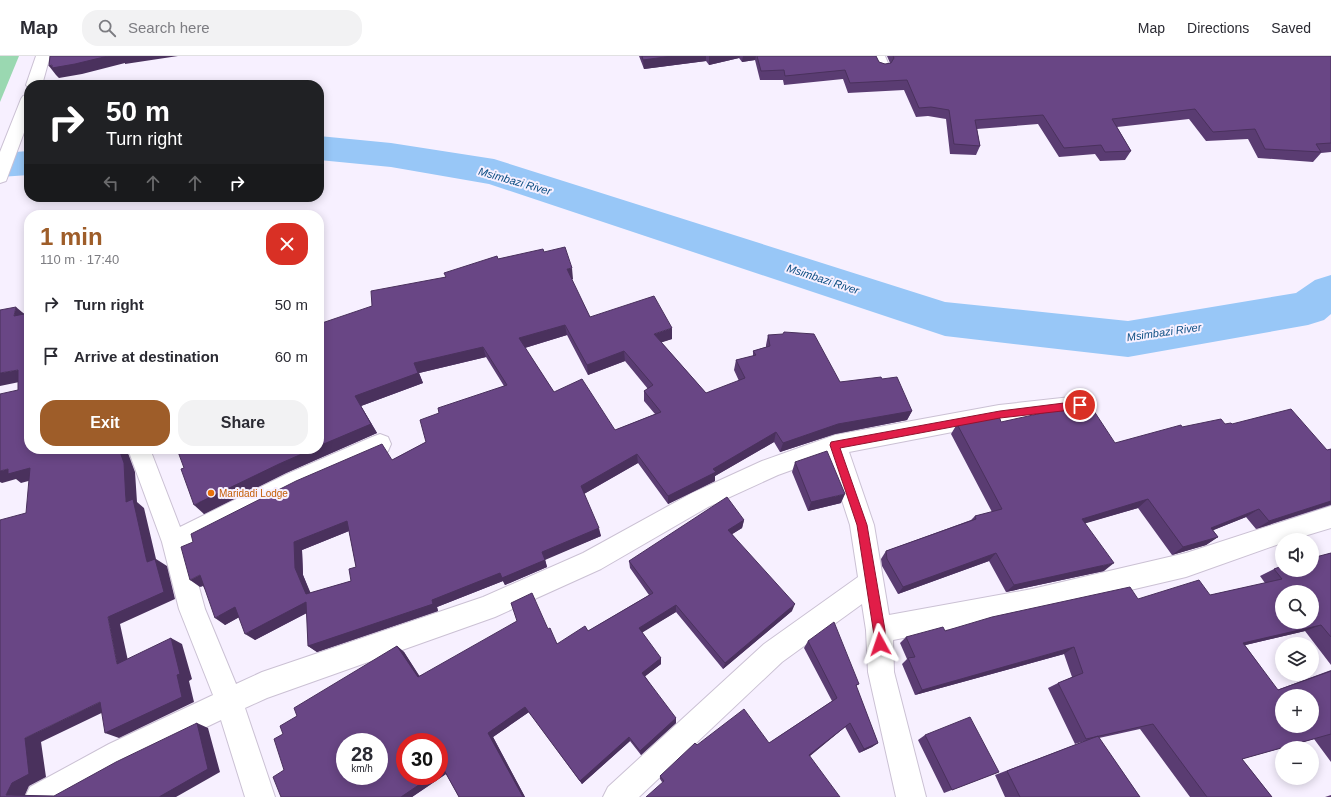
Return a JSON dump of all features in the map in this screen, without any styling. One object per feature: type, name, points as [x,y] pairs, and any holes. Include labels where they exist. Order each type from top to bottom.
[{"type":"street","points":[[36,80],[43,56]]},
{"type":"street","points":[[0,177],[3,165],[24,112]]},
{"type":"street","points":[[40,797],[119,754],[229,700],[262,686],[500,602],[592,561],[700,500],[770,468],[835,445],[1000,414],[1080,405]]},
{"type":"street","points":[[174,542],[295,481],[380,444]]},
{"type":"street","points":[[835,445],[862,525],[879,630],[881,672],[911,797]]},
{"type":"street","points":[[141,454],[174,542],[192,609],[229,700],[260,797]]},
{"type":"street","points":[[879,630],[1032,600],[1180,566],[1331,517]]},
{"type":"street","points":[[618,797],[773,653],[871,582]]},
{"type":"green space","points":[[0,56],[19,56],[0,102]]},
{"type":"building","points":[[50,56],[108,56],[52,68],[52,65],[49,66]]},
{"type":"building","points":[[642,56],[672,56],[643,60]]},
{"type":"building","points":[[757,56],[876,56],[879,62],[885,64],[891,63],[894,58],[893,56],[1331,56],[1331,143],[1316,144],[1321,152],[1265,149],[1255,129],[1213,132],[1195,109],[1112,119],[1131,151],[1105,152],[1101,145],[1064,148],[1043,115],[975,120],[980,146],[954,144],[949,110],[931,107],[919,108],[907,80],[850,83],[845,70],[785,76],[784,70],[761,71]]},
{"type":"building","points":[[565,247],[572,268],[567,269],[590,317],[654,296],[672,328],[654,334],[706,393],[745,378],[736,360],[756,355],[753,351],[770,346],[768,335],[783,334],[784,332],[814,334],[840,382],[881,377],[882,379],[897,377],[912,411],[838,424],[783,443],[776,432],[713,469],[716,472],[668,496],[637,454],[581,486],[599,528],[542,552],[545,560],[502,578],[500,573],[432,600],[433,604],[308,646],[306,602],[245,634],[235,607],[215,618],[200,575],[190,580],[181,547],[193,542],[191,534],[296,481],[382,444],[392,460],[426,442],[420,420],[439,413],[438,408],[507,385],[483,347],[414,363],[418,373],[355,396],[371,424],[324,444],[324,322],[372,306],[371,291],[446,277],[444,273],[497,256],[498,259],[543,249],[544,252]],"holes":[[[565,325],[587,365],[624,351],[653,385],[644,391],[661,412],[615,430],[582,379],[554,392],[519,338]],[[347,521],[356,567],[349,569],[351,581],[306,594],[295,568],[294,542]]]},
{"type":"building","points":[[16,307],[14,316],[24,314],[24,454],[121,454],[124,463],[126,502],[133,499],[147,562],[155,559],[164,592],[108,617],[117,664],[171,638],[180,674],[177,675],[182,697],[105,733],[100,702],[25,738],[29,774],[12,783],[6,795],[54,796],[116,762],[197,723],[208,769],[159,797],[0,797],[0,520],[26,513],[30,468],[8,474],[8,469],[0,471],[0,394],[18,390],[18,370],[0,373],[0,310]]},
{"type":"building","points":[[1090,405],[1115,443],[1181,425],[1182,427],[1221,419],[1225,424],[1232,424],[1291,409],[1327,450],[1331,449],[1331,501],[1269,521],[1259,509],[1211,528],[1218,537],[1183,547],[1148,499],[1082,519],[1114,563],[1014,585],[996,553],[903,587],[887,559],[886,551],[976,519],[975,516],[1002,509],[957,424],[999,416],[1001,422],[1065,408]]},
{"type":"building","points":[[827,451],[845,494],[811,502],[795,462]]},
{"type":"building","points":[[179,454],[302,454],[194,505],[181,469],[184,468]]},
{"type":"building","points":[[727,497],[744,520],[728,530],[795,604],[725,663],[676,605],[639,628],[661,658],[642,673],[676,718],[640,751],[629,737],[580,781],[525,707],[488,733],[523,797],[459,797],[448,777],[448,733],[396,733],[396,785],[419,785],[401,797],[281,797],[273,777],[284,770],[274,739],[283,734],[280,726],[297,716],[294,708],[397,646],[418,677],[517,621],[511,603],[532,593],[548,629],[550,628],[557,644],[585,626],[588,631],[653,593],[629,561]]},
{"type":"building","points":[[1331,553],[1331,637],[1321,625],[1319,625],[1319,585],[1275,585],[1275,629],[1304,629],[1243,643],[1277,689],[1275,689],[1275,733],[1319,733],[1319,689],[1281,689],[1303,681],[1319,681],[1319,675],[1331,671],[1331,734],[1306,741],[1275,741],[1275,750],[1242,759],[1272,797],[1207,797],[1153,724],[1086,739],[1058,683],[1083,673],[1074,647],[922,690],[908,658],[915,657],[906,637],[943,627],[945,631],[992,617],[1130,587],[1138,599],[1199,580],[1210,595],[1282,579],[1280,577],[1319,577],[1319,556]]},
{"type":"building","points":[[834,622],[859,684],[856,685],[878,743],[864,749],[850,723],[809,755],[840,797],[646,797],[664,781],[660,776],[695,743],[697,745],[744,709],[769,743],[837,698],[808,641]]},
{"type":"building","points":[[970,717],[999,772],[952,790],[925,735]]},
{"type":"building","points":[[1098,736],[1140,797],[1020,797],[1007,771]]},
{"type":"waterway","name":"Msimbazi River","points":[[324,148],[391,155],[494,172],[945,319],[1128,339],[1308,308],[1331,291]]},
{"type":"waterway","name":"Msimbazi River","points":[[0,165],[24,163]]},
{"type":"place","name":"Maridadi Lodge","points":[[211,493]]},
{"type":"route","points":[[880,644],[868,554],[862,525],[835,445],[1000,414],[1080,405]]}]
